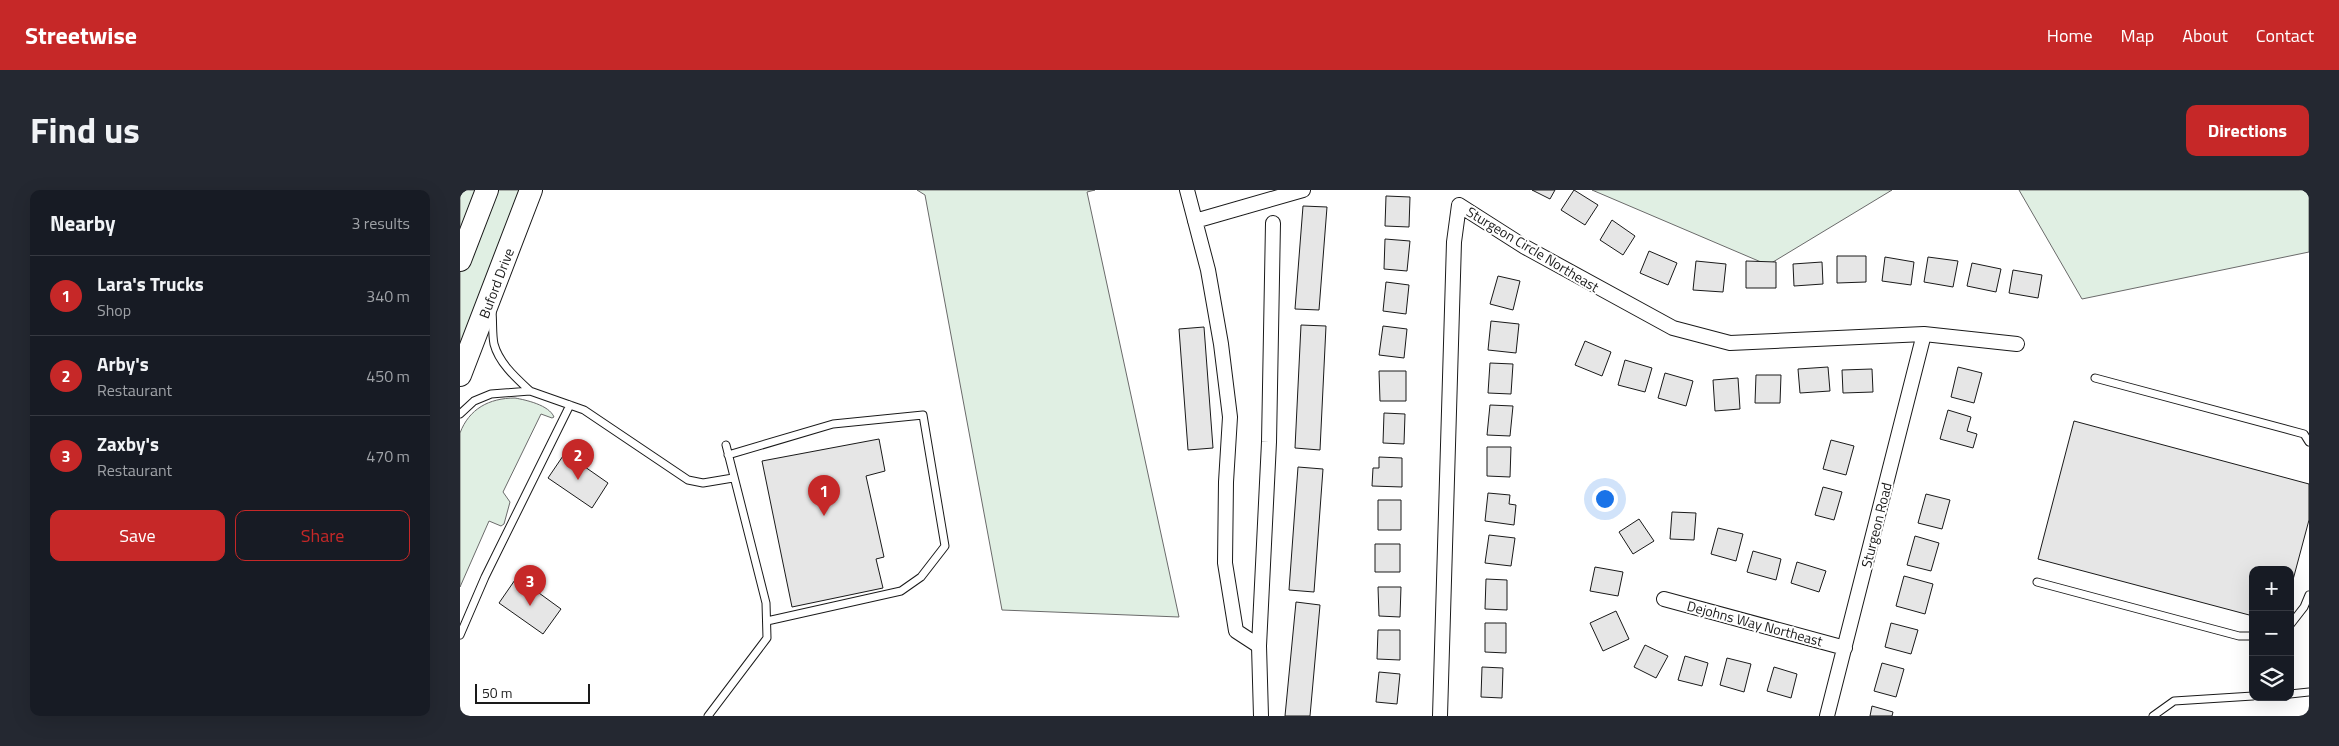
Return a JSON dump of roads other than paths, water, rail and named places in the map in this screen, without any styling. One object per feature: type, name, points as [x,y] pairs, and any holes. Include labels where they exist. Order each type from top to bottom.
[{"type":"highway","points":[[460,260],[487,190]]},
{"type":"highway","name":"Buford Drive","points":[[460,375],[531,190]]},
{"type":"street","points":[[1187,190],[1208,270],[1221,344],[1230,417],[1225,563],[1236,631],[1259,646]]},
{"type":"street","points":[[1195,221],[1303,190]]},
{"type":"street","name":"Sturgeon Circle Northeast","points":[[1440,716],[1454,242],[1459,205],[1525,247],[1673,328],[1730,343],[1924,334],[2017,344]]},
{"type":"street","points":[[1261,716],[1259,646],[1269,442],[1273,223]]},
{"type":"street","name":"Sturgeon Road","points":[[1827,716],[1924,334]]},
{"type":"street","name":"Dejohns Way Northeast","points":[[1664,599],[1845,648]]},
{"type":"lane","points":[[490,299],[494,343],[510,372],[530,391]]},
{"type":"lane","points":[[2095,378],[2304,434],[2309,442]]},
{"type":"lane","points":[[460,414],[474,401],[491,394],[530,391],[584,410],[688,480],[703,483],[733,478]]},
{"type":"lane","points":[[460,635],[485,577],[570,405]]},
{"type":"lane","points":[[728,455],[833,424],[923,415],[945,546],[921,578],[901,591],[767,622]]},
{"type":"lane","points":[[708,716],[767,638],[766,604],[726,445]]},
{"type":"lane","points":[[2037,582],[2239,636],[2249,636]]},
{"type":"lane","points":[[2294,620],[2304,607],[2309,595]]},
{"type":"lane","points":[[2294,694],[2309,692]]},
{"type":"lane","points":[[2153,716],[2174,701],[2249,696]]},
{"type":"place","name":"Arby's","points":[[578,480]]},
{"type":"place","name":"Lara's Trucks","points":[[824,516]]},
{"type":"place","name":"Zaxby's","points":[[530,606]]}]
